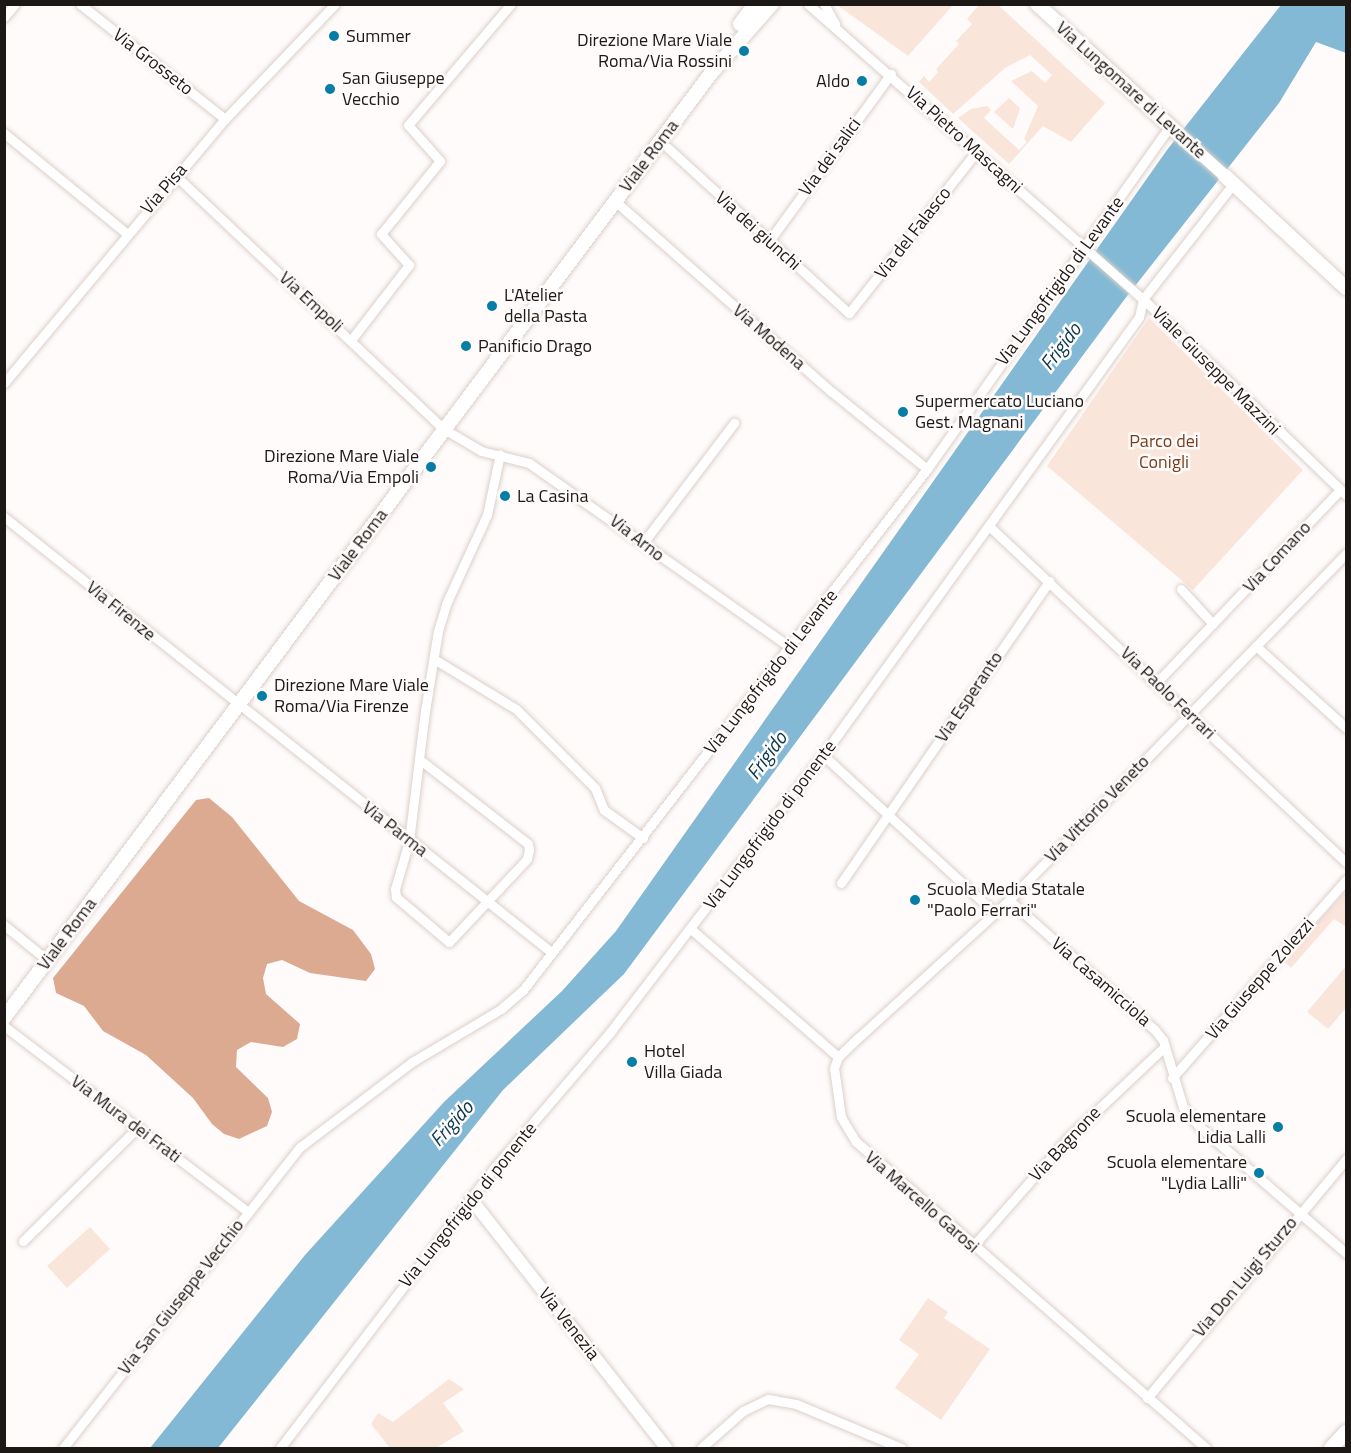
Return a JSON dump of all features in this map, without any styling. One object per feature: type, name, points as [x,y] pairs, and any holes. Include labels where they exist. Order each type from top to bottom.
[{"type":"main road","name":"Viale Roma","points":[[712,72],[722,49],[755,4]]},
{"type":"main road","name":"Viale Roma","points":[[4,1018],[712,72],[772,4]]},
{"type":"main road","name":"Via Lungomare di Levante","points":[[1037,4],[1173,129]]},
{"type":"main road","points":[[1229,179],[1347,288]]},
{"type":"main road","points":[[1331,1449],[1347,1432]]},
{"type":"street","points":[[4,17],[15,4]]},
{"type":"street","name":"Via Grosseto","points":[[80,4],[225,118]]},
{"type":"street","name":"Via Pisa","points":[[4,383],[126,233],[225,118],[335,4]]},
{"type":"street","points":[[351,340],[409,265],[381,234],[440,162],[408,124],[511,4]]},
{"type":"street","name":"Via Pietro Mascagni","points":[[808,4],[891,74],[1088,252]]},
{"type":"street","name":"Via Pietro Mascagni","points":[[824,4],[842,33]]},
{"type":"street","name":"Via dei salici","points":[[769,241],[891,74]]},
{"type":"street","name":"Via Lungomare di Levante","points":[[1173,129],[1229,179]]},
{"type":"street","name":"Via Lungofrigido di Levante","points":[[300,1147],[412,1062],[501,1009],[523,990],[927,469],[1088,252],[1173,129]]},
{"type":"street","points":[[4,133],[126,233]]},
{"type":"street","name":"Via dei giunchi","points":[[668,148],[849,313]]},
{"type":"street","name":"Via del Falasco","points":[[849,313],[976,152]]},
{"type":"street","name":"Via Empoli","points":[[176,176],[444,429]]},
{"type":"street","name":"Via Lungofrigido di ponente","points":[[280,1449],[471,1199],[597,1049],[823,755],[1139,317],[1140,296],[1229,179]]},
{"type":"street","name":"Via Modena","points":[[615,201],[832,392],[927,469]]},
{"type":"street","name":"Viale Giuseppe Mazzini","points":[[1088,252],[1140,296],[1343,492]]},
{"type":"street","points":[[643,543],[734,423]]},
{"type":"street","name":"Via Arno","points":[[444,429],[481,451],[529,463],[790,647]]},
{"type":"street","points":[[419,759],[528,844],[527,859],[449,942],[396,897],[401,858],[409,840],[419,759],[434,659],[446,603],[487,515],[500,454]]},
{"type":"street","name":"Via Comano","points":[[1158,681],[1343,492]]},
{"type":"street","name":"Via Firenze","points":[[4,517],[238,705]]},
{"type":"street","name":"Via Paolo Ferrari","points":[[989,526],[1158,681],[1347,862]]},
{"type":"street","name":"Via Vittorio Veneto","points":[[838,1057],[1009,900],[1347,553]]},
{"type":"street","name":"Via Esperanto","points":[[841,883],[1049,581]]},
{"type":"street","points":[[1181,589],[1213,624]]},
{"type":"street","points":[[1256,646],[1347,728]]},
{"type":"street","points":[[434,659],[516,709],[595,788],[604,810],[643,838]]},
{"type":"street","name":"Via Parma","points":[[238,705],[551,952]]},
{"type":"street","points":[[823,755],[994,912]]},
{"type":"street","name":"Via Giuseppe Zolezzi","points":[[1172,1078],[1347,880]]},
{"type":"street","name":"Via Casamicciola","points":[[1009,900],[1154,1029],[1163,1048],[1183,1107],[1200,1127],[1347,1253]]},
{"type":"street","points":[[4,925],[47,960]]},
{"type":"street","points":[[691,928],[838,1057]]},
{"type":"street","name":"Via Mura dei Frati","points":[[4,1026],[248,1212]]},
{"type":"street","name":"Via Bagnone","points":[[973,1246],[1091,1113],[1163,1048]]},
{"type":"street","name":"Via Marcello Garosi","points":[[838,1057],[833,1078],[841,1117],[850,1135],[973,1246],[1206,1449]]},
{"type":"street","points":[[22,1241],[138,1127]]},
{"type":"street","name":"Via San Giuseppe Vecchio","points":[[63,1449],[300,1147]]},
{"type":"street","name":"Via Don Luigi Sturzo","points":[[1147,1398],[1300,1211],[1347,1159]]},
{"type":"street","name":"Via Venezia","points":[[471,1199],[666,1449]]},
{"type":"street","points":[[701,1449],[743,1411],[768,1399],[796,1404],[901,1449]]},
{"type":"green space","points":[[837,5],[953,5],[908,56]]},
{"type":"green space","points":[[979,5],[998,5],[1105,103],[1071,142],[1043,126],[1009,164],[958,118],[971,109],[987,106],[991,110],[984,118],[1019,150],[1027,142],[1024,139],[1038,106],[1011,81],[1032,71],[1045,83],[1052,75],[1030,55],[1005,68],[953,114],[919,82],[924,76],[929,82],[938,72],[936,69],[959,44],[956,41],[972,24],[967,19]]},
{"type":"green space","points":[[1009,98],[1020,108],[1013,129],[994,112]]},
{"type":"green space","name":"Parco dei Conigli","points":[[1149,318],[1303,470],[1193,590],[1047,466]]},
{"type":"green space","points":[[1346,891],[1346,927],[1334,919],[1291,968],[1283,960]]},
{"type":"green space","points":[[1346,966],[1346,1008],[1328,1029],[1307,1012]]},
{"type":"green space","points":[[90,1227],[110,1249],[67,1288],[47,1266]]},
{"type":"green space","points":[[928,1298],[948,1312],[944,1318],[990,1349],[941,1420],[895,1388],[919,1354],[899,1340]]},
{"type":"green space","points":[[449,1379],[464,1389],[443,1403],[464,1431],[436,1448],[390,1448],[371,1424],[378,1413],[393,1422]]},
{"type":"shaded area","points":[[209,798],[232,817],[299,901],[353,930],[371,954],[375,969],[366,981],[310,973],[282,960],[267,964],[263,978],[266,994],[300,1024],[297,1039],[283,1047],[251,1042],[237,1050],[236,1067],[268,1098],[272,1112],[267,1126],[239,1139],[224,1134],[212,1124],[193,1098],[146,1055],[103,1031],[84,1006],[56,993],[53,978],[196,800]]},
{"type":"water","name":"Frigido","points":[[1281,5],[1346,5],[1346,53],[1316,42],[1279,103],[1124,300],[624,974],[503,1090],[218,1448],[150,1448],[305,1255],[444,1102],[562,991],[616,931],[1167,150]]},
{"type":"place","name":"Summer","points":[[334,36]]},
{"type":"place","name":"Direzione Mare Viale Roma/Via Rossini","points":[[744,51]]},
{"type":"place","name":"Aldo","points":[[862,81]]},
{"type":"place","name":"San Giuseppe Vecchio","points":[[330,89]]},
{"type":"place","name":"L'Atelier della Pasta","points":[[492,306]]},
{"type":"place","name":"Panificio Drago","points":[[466,346]]},
{"type":"place","name":"Supermercato Luciano Gest. Magnani","points":[[903,412]]},
{"type":"place","name":"Direzione Mare Viale Roma/Via Empoli","points":[[431,467]]},
{"type":"place","name":"La Casina","points":[[505,496]]},
{"type":"place","name":"Direzione Mare Viale Roma/Via Firenze","points":[[262,696]]},
{"type":"place","name":"Scuola Media Statale \"Paolo Ferrari\"","points":[[915,900]]},
{"type":"place","name":"Hotel Villa Giada","points":[[632,1062]]},
{"type":"place","name":"Scuola elementare Lidia Lalli","points":[[1278,1127]]},
{"type":"place","name":"Scuola elementare \"Lydia Lalli\"","points":[[1259,1173]]}]
